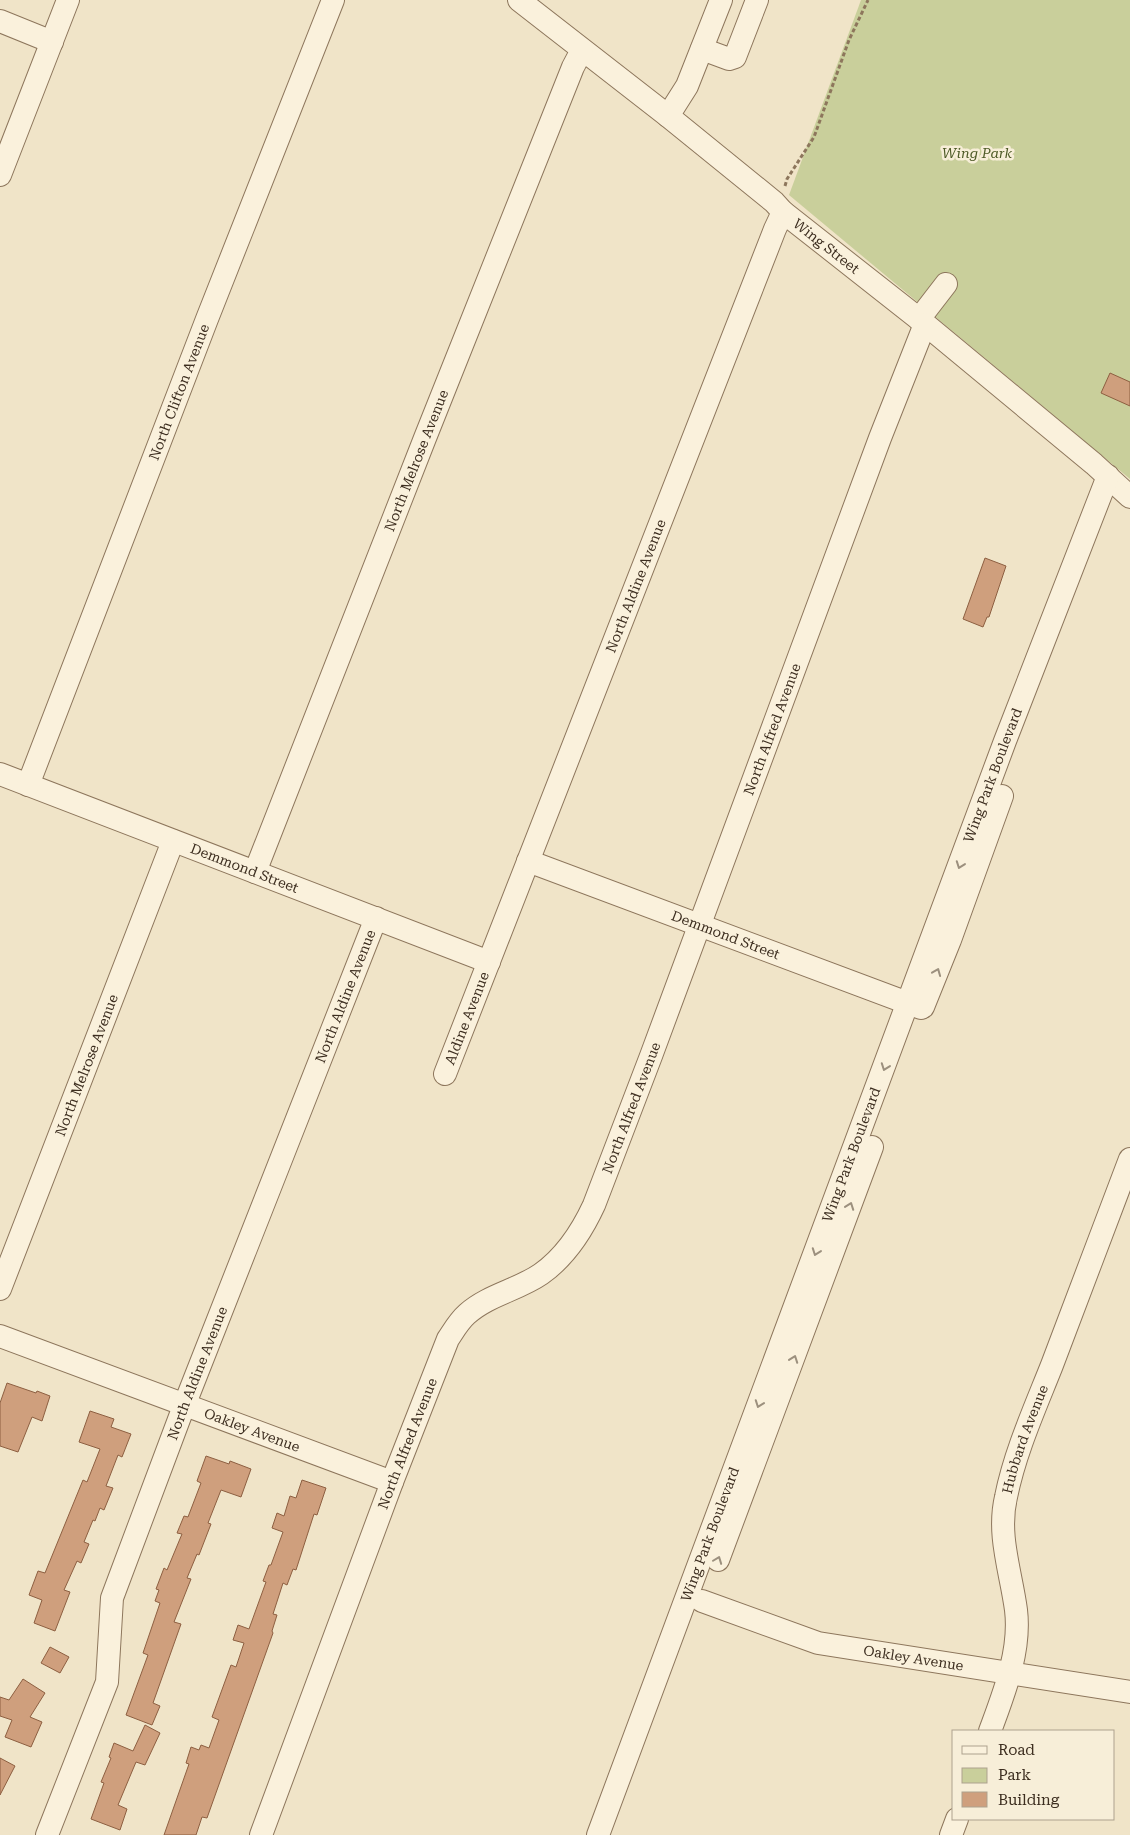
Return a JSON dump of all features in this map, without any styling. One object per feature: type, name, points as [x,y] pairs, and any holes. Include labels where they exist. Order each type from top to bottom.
[{"type":"street","points":[[0,175],[9,129],[52,42],[68,0]]},
{"type":"street","name":"North Clifton Avenue","points":[[28,785],[210,310],[333,0]]},
{"type":"street","name":"Wing Street","points":[[518,0],[668,116],[774,202],[783,212],[922,322],[1118,485]]},
{"type":"street","points":[[668,116],[687,86],[721,0]]},
{"type":"street","points":[[702,49],[728,58],[735,57],[758,0]]},
{"type":"street","points":[[0,21],[52,42]]},
{"type":"street","name":"North Melrose Avenue","points":[[255,872],[428,428],[573,66],[582,50]]},
{"type":"street","name":"North Aldine Avenue","points":[[489,962],[783,212]]},
{"type":"street","name":"North Alfred Avenue","points":[[261,1835],[392,1482],[448,1339],[458,1323],[479,1305],[540,1274],[556,1262],[586,1224],[651,1056],[922,322],[946,284]]},
{"type":"street","name":"Wing Park Boulevard","points":[[598,1835],[915,1006],[950,940],[1118,485]]},
{"type":"street","name":"Demmond Street","points":[[0,774],[489,962]]},
{"type":"street","name":"North Melrose Avenue","points":[[0,1290],[173,841]]},
{"type":"street","name":"Demmond Street","points":[[528,861],[915,1006]]},
{"type":"street","name":"North Aldine Avenue","points":[[47,1835],[107,1682],[112,1598],[184,1406],[376,918]]},
{"type":"street","name":"Aldine Avenue","points":[[445,1074],[489,962]]},
{"type":"street","name":"Wing Park Boulevard","points":[[615,1835],[806,1327],[915,1006]]},
{"type":"street","name":"Hubbard Avenue","points":[[990,1730],[1010,1673],[1016,1627],[1016,1611],[1004,1546],[1005,1499],[1011,1476],[1032,1418],[1130,1159]]},
{"type":"street","name":"Oakley Avenue","points":[[0,1336],[392,1482]]},
{"type":"street","name":"Oakley Avenue","points":[[702,1601],[818,1643],[1130,1692]]},
{"type":"street","points":[[950,1835],[957,1820]]},
{"type":"path","points":[[783,212],[785,184],[814,137],[849,40],[868,0]]},
{"type":"green space","name":"Wing Park","points":[[861,0],[1130,0],[1130,479],[789,195]]},
{"type":"building","points":[[1110,373],[1130,382],[1130,406],[1101,393]]},
{"type":"building","points":[[985,558],[1006,566],[989,617],[987,617],[983,627],[963,619]]},
{"type":"building","points":[[7,1383],[50,1396],[42,1421],[32,1417],[18,1452],[0,1446],[0,1403]]},
{"type":"building","points":[[90,1411],[114,1419],[111,1427],[131,1434],[122,1457],[118,1455],[106,1486],[113,1488],[104,1510],[100,1508],[95,1521],[93,1520],[84,1542],[89,1544],[81,1563],[77,1561],[64,1590],[70,1592],[55,1631],[34,1623],[42,1600],[29,1595],[38,1571],[45,1573],[83,1480],[87,1482],[100,1449],[79,1442]]},
{"type":"building","points":[[206,1456],[229,1464],[230,1461],[251,1469],[241,1497],[221,1490],[208,1523],[211,1524],[199,1555],[197,1554],[187,1578],[191,1579],[174,1622],[181,1624],[153,1703],[160,1706],[152,1725],[126,1715],[148,1655],[143,1653],[160,1603],[155,1601],[159,1590],[156,1589],[164,1568],[167,1570],[182,1534],[177,1533],[184,1516],[188,1517],[201,1483],[197,1481]]},
{"type":"building","points":[[302,1480],[326,1488],[317,1515],[314,1514],[296,1570],[293,1569],[287,1585],[283,1583],[273,1614],[277,1615],[273,1633],[207,1818],[202,1817],[196,1835],[164,1835],[189,1764],[186,1763],[191,1747],[199,1750],[201,1745],[209,1748],[219,1720],[212,1717],[231,1665],[236,1667],[244,1643],[233,1640],[238,1625],[249,1629],[266,1582],[263,1581],[283,1532],[272,1528],[277,1513],[284,1516],[290,1496],[296,1498]]},
{"type":"building","points":[[50,1647],[69,1657],[60,1673],[41,1663]]},
{"type":"building","points":[[23,1679],[45,1693],[30,1717],[42,1722],[31,1747],[5,1737],[12,1720],[0,1716],[0,1697],[9,1700]]},
{"type":"building","points":[[145,1725],[160,1733],[145,1765],[136,1762],[118,1805],[127,1809],[120,1830],[91,1819],[104,1783],[101,1782],[111,1758],[109,1757],[114,1743],[133,1751]]},
{"type":"building","points":[[0,1758],[15,1766],[0,1795]]}]
